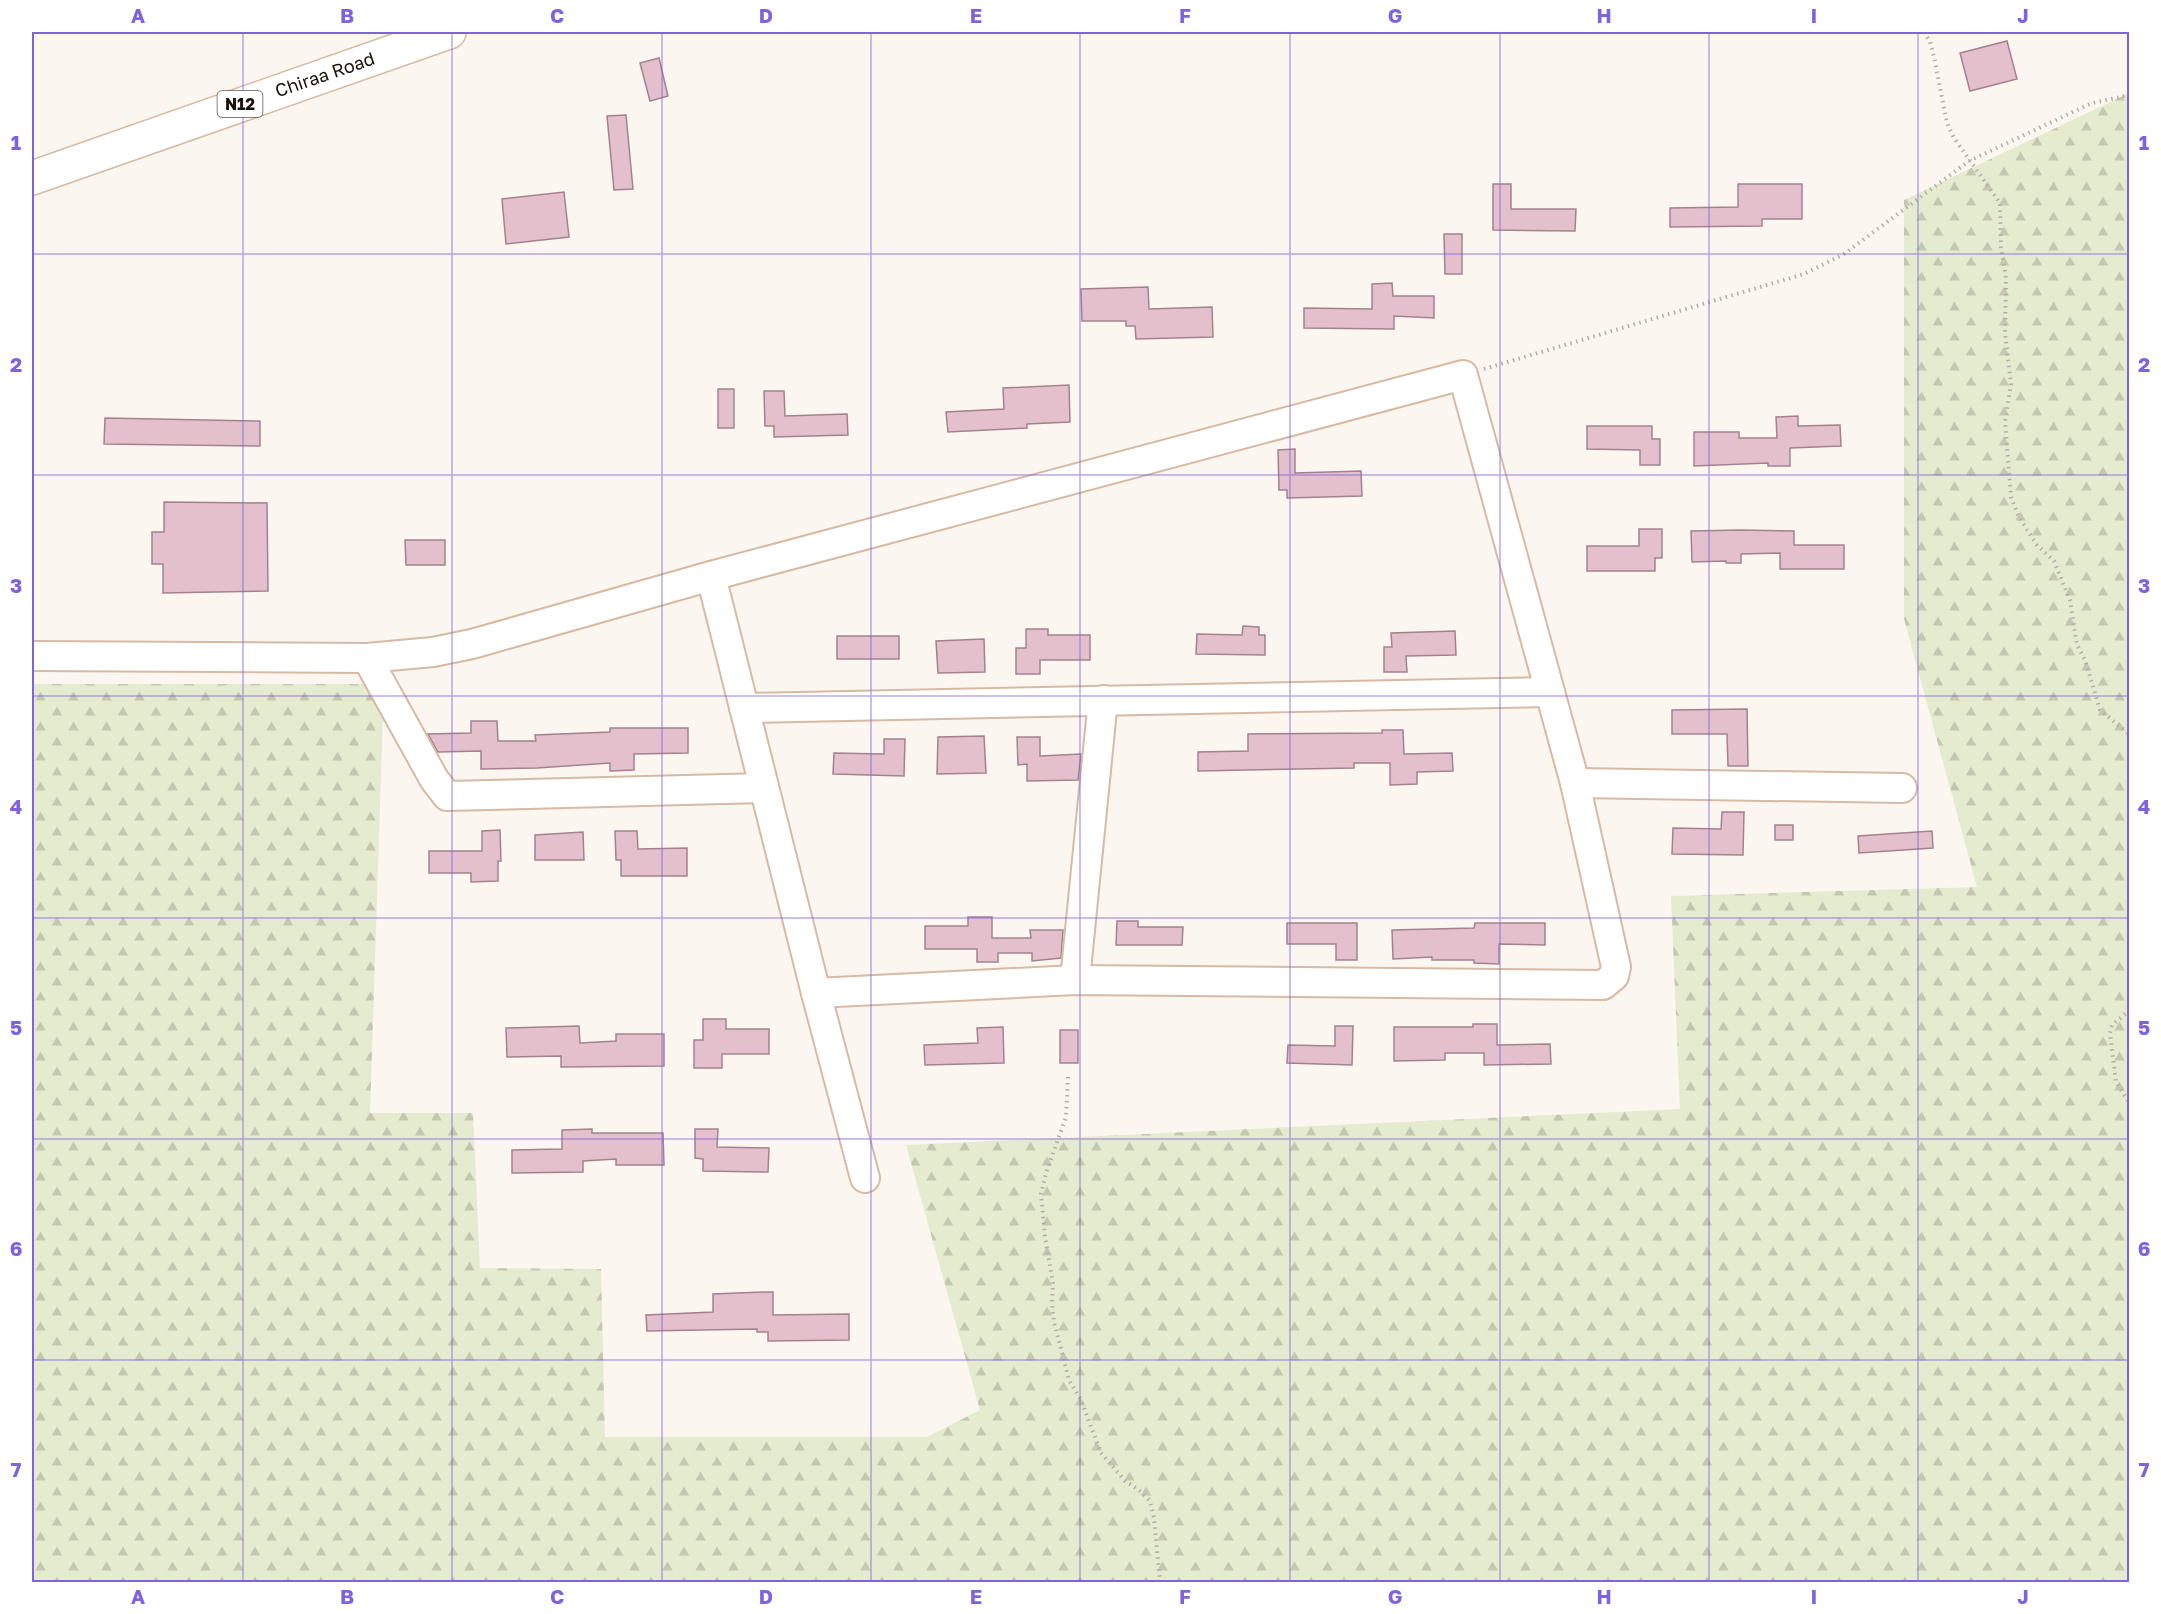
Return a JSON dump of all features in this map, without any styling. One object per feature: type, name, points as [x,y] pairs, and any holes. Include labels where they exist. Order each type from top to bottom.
[{"type":"highway","name":"Chiraa Road","points":[[32,178],[445,32]]},
{"type":"street","points":[[32,656],[367,658],[434,652],[472,644],[711,576],[1463,375],[1575,783],[1617,967],[1614,976],[1603,985],[1075,980],[816,993]]},
{"type":"street","points":[[711,576],[864,1178]]},
{"type":"street","points":[[367,658],[434,779],[447,796],[764,788]]},
{"type":"street","points":[[744,708],[1550,692]]},
{"type":"street","points":[[1075,980],[1103,700]]},
{"type":"street","points":[[1575,783],[1902,788]]},
{"type":"path","points":[[1924,32],[1930,42],[1934,57],[1947,123],[1954,138],[2000,202],[2001,247],[2006,278],[2005,333],[2011,384],[2005,421],[2012,497],[2018,515],[2027,530],[2037,545],[2054,561],[2070,600],[2077,645],[2085,660],[2100,710],[2130,735]]},
{"type":"path","points":[[1463,375],[1804,274],[1844,254],[1971,160],[2092,103],[2130,95]]},
{"type":"path","points":[[2130,1010],[2112,1025],[2110,1033],[2116,1082],[2130,1104]]},
{"type":"path","points":[[1068,1077],[1066,1117],[1041,1194],[1053,1283],[1054,1322],[1069,1380],[1081,1400],[1101,1454],[1125,1481],[1150,1501],[1154,1518],[1160,1582]]},
{"type":"green space","points":[[2129,93],[2129,1582],[32,1582],[32,684],[384,684],[370,1113],[473,1113],[480,1268],[601,1269],[605,1437],[927,1437],[980,1410],[906,1145],[1680,1109],[1671,896],[1977,887],[1904,619],[1904,200]]},
{"type":"building","points":[[2007,41],[2017,79],[1970,91],[1960,53]]},
{"type":"building","points":[[659,58],[668,96],[650,101],[640,63]]},
{"type":"building","points":[[626,115],[633,189],[614,190],[607,116]]},
{"type":"building","points":[[1493,184],[1511,184],[1511,209],[1576,209],[1575,231],[1493,230]]},
{"type":"building","points":[[1738,184],[1802,184],[1802,219],[1762,219],[1762,226],[1670,227],[1670,208],[1738,207]]},
{"type":"building","points":[[564,192],[569,237],[506,244],[502,199]]},
{"type":"building","points":[[1444,234],[1462,234],[1462,274],[1445,274]]},
{"type":"building","points":[[1392,283],[1393,296],[1434,296],[1434,318],[1394,316],[1394,329],[1304,328],[1304,308],[1372,309],[1372,284]]},
{"type":"building","points":[[1148,287],[1149,309],[1212,307],[1213,337],[1136,339],[1135,326],[1126,326],[1126,321],[1082,321],[1081,289]]},
{"type":"building","points":[[1069,385],[1070,422],[1027,424],[1027,428],[948,432],[946,412],[1004,409],[1003,388]]},
{"type":"building","points":[[718,389],[734,389],[734,428],[718,428]]},
{"type":"building","points":[[764,391],[784,391],[785,416],[847,414],[848,435],[774,437],[774,426],[765,426]]},
{"type":"building","points":[[1798,416],[1798,426],[1840,425],[1841,446],[1790,448],[1790,466],[1768,466],[1768,463],[1694,466],[1694,432],[1739,432],[1739,438],[1777,438],[1776,417]]},
{"type":"building","points":[[105,418],[260,421],[260,446],[104,444]]},
{"type":"building","points":[[1587,426],[1652,426],[1652,439],[1660,439],[1660,465],[1640,465],[1640,450],[1587,449]]},
{"type":"building","points":[[1295,449],[1295,473],[1361,471],[1362,496],[1287,498],[1287,490],[1279,490],[1278,450]]},
{"type":"building","points":[[164,502],[267,503],[268,591],[163,593],[163,564],[152,564],[152,532],[164,532]]},
{"type":"building","points":[[1639,529],[1662,529],[1662,558],[1655,558],[1655,571],[1587,571],[1587,546],[1639,546]]},
{"type":"building","points":[[1691,531],[1794,531],[1794,545],[1844,545],[1844,569],[1780,569],[1780,553],[1741,554],[1741,563],[1692,562]]},
{"type":"building","points":[[405,540],[445,540],[445,565],[406,565]]},
{"type":"building","points":[[1243,626],[1259,627],[1259,635],[1265,635],[1265,655],[1196,654],[1197,634],[1242,635]]},
{"type":"building","points":[[1026,629],[1048,629],[1048,635],[1090,635],[1090,660],[1040,660],[1040,674],[1016,674],[1016,648],[1026,648]]},
{"type":"building","points":[[1455,631],[1456,655],[1406,656],[1407,672],[1384,672],[1384,647],[1392,647],[1391,633]]},
{"type":"building","points":[[837,636],[899,636],[899,659],[837,659]]},
{"type":"building","points":[[984,639],[985,672],[938,673],[936,641]]},
{"type":"building","points":[[1747,709],[1748,766],[1728,766],[1727,734],[1672,734],[1672,710]]},
{"type":"building","points":[[471,721],[497,721],[498,741],[536,741],[535,735],[610,732],[610,728],[688,728],[688,753],[634,754],[634,770],[610,771],[610,763],[481,769],[481,751],[438,752],[428,734],[471,733]]},
{"type":"building","points":[[1382,730],[1403,730],[1404,754],[1452,753],[1453,771],[1417,772],[1417,784],[1390,785],[1390,763],[1354,763],[1354,768],[1198,771],[1198,752],[1248,751],[1248,734],[1382,733]]},
{"type":"building","points":[[984,736],[986,773],[937,774],[938,737]]},
{"type":"building","points":[[1017,737],[1040,737],[1040,756],[1081,754],[1078,780],[1027,781],[1027,764],[1018,765]]},
{"type":"building","points":[[884,739],[905,739],[904,776],[833,774],[834,753],[884,754]]},
{"type":"building","points":[[1722,812],[1744,812],[1743,855],[1672,854],[1673,828],[1721,829]]},
{"type":"building","points":[[1775,825],[1793,825],[1793,840],[1775,840]]},
{"type":"building","points":[[500,830],[501,861],[498,861],[498,881],[471,882],[471,873],[429,873],[429,851],[482,851],[482,831]]},
{"type":"building","points":[[615,831],[637,831],[638,849],[687,848],[687,876],[621,876],[621,860],[616,860]]},
{"type":"building","points":[[1932,831],[1933,848],[1859,853],[1858,836]]},
{"type":"building","points":[[583,832],[584,860],[535,860],[535,835]]},
{"type":"building","points":[[968,917],[992,917],[992,938],[1031,938],[1030,930],[1063,930],[1061,958],[1032,961],[1032,953],[998,953],[998,962],[977,962],[977,949],[925,949],[925,926],[968,926]]},
{"type":"building","points":[[1117,921],[1138,921],[1138,927],[1183,927],[1182,945],[1116,945]]},
{"type":"building","points":[[1287,923],[1357,923],[1357,960],[1336,960],[1336,944],[1287,944]]},
{"type":"building","points":[[1475,923],[1545,923],[1545,945],[1499,944],[1499,964],[1474,963],[1474,960],[1432,960],[1432,957],[1393,959],[1392,930],[1474,928]]},
{"type":"building","points":[[703,1019],[726,1019],[726,1029],[769,1029],[769,1054],[722,1054],[722,1068],[694,1068],[694,1040],[703,1040]]},
{"type":"building","points":[[1473,1024],[1497,1024],[1497,1045],[1550,1044],[1551,1064],[1484,1065],[1484,1053],[1445,1053],[1445,1060],[1394,1061],[1394,1027],[1473,1027]]},
{"type":"building","points":[[579,1026],[580,1043],[616,1041],[616,1034],[664,1034],[664,1066],[561,1067],[561,1056],[507,1057],[506,1028]]},
{"type":"building","points":[[1335,1026],[1353,1026],[1352,1065],[1287,1063],[1288,1045],[1335,1046]]},
{"type":"building","points":[[1003,1027],[1004,1063],[925,1065],[924,1045],[978,1043],[977,1028]]},
{"type":"building","points":[[1060,1030],[1078,1030],[1078,1063],[1060,1063]]},
{"type":"building","points":[[592,1129],[592,1133],[663,1133],[664,1165],[616,1165],[616,1159],[583,1161],[583,1172],[512,1173],[512,1150],[562,1149],[562,1130]]},
{"type":"building","points":[[695,1129],[718,1129],[717,1147],[769,1148],[768,1172],[703,1171],[703,1159],[695,1158]]},
{"type":"building","points":[[773,1292],[773,1315],[849,1314],[849,1340],[768,1341],[768,1332],[757,1332],[757,1329],[647,1331],[646,1315],[713,1312],[713,1294]]}]
